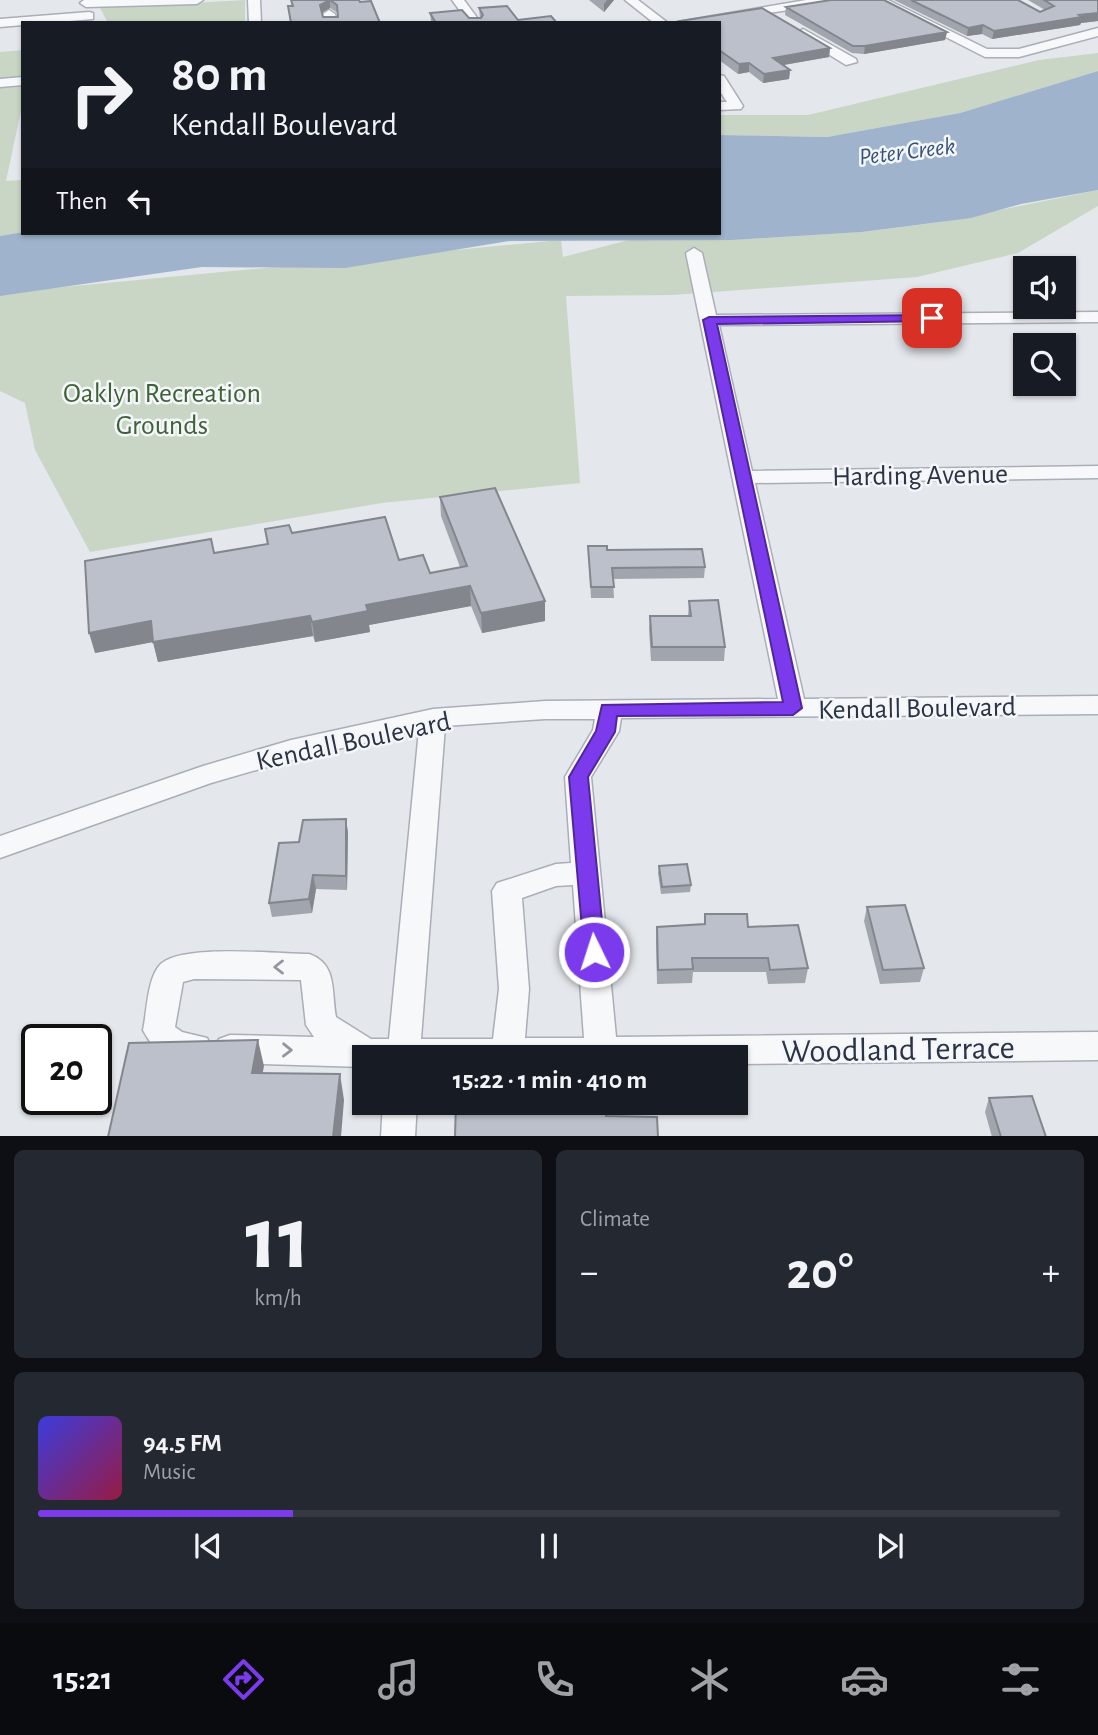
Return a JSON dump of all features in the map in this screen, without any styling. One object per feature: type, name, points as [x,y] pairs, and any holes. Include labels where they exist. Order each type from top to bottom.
[{"type":"street","points":[[61,21],[91,20],[86,1],[197,0]]},
{"type":"street","points":[[254,0],[254,21]]},
{"type":"street","points":[[458,0],[474,21]]},
{"type":"street","points":[[631,0],[659,21]]},
{"type":"street","points":[[689,21],[768,6],[829,0]]},
{"type":"street","points":[[880,0],[985,53],[1007,54],[1098,32]]},
{"type":"street","points":[[768,6],[851,62]]},
{"type":"street","points":[[0,23],[21,22]]},
{"type":"street","points":[[0,83],[21,81]]},
{"type":"street","points":[[721,82],[736,106],[721,106]]},
{"type":"street","points":[[694,253],[793,708]]},
{"type":"street","points":[[709,320],[1098,317]]},
{"type":"street","name":"Harding Avenue","points":[[742,477],[1098,471]]},
{"type":"street","name":"Kendall Boulevard","points":[[0,847],[203,776],[291,750],[433,718],[609,710],[1098,705]]},
{"type":"street","points":[[599,1045],[588,873],[578,777],[606,732],[609,710]]},
{"type":"street","points":[[404,1045],[433,718]]},
{"type":"street","points":[[509,1045],[514,989],[507,891],[556,875],[588,873]]},
{"type":"street","name":"Woodland Terrace","points":[[194,966],[309,967],[317,976],[316,994],[322,1025],[365,1052],[179,1047],[167,1042],[159,1030],[169,976],[177,969],[194,966]]},
{"type":"street","name":"Woodland Terrace","points":[[748,1050],[1098,1046]]},
{"type":"street","points":[[398,1136],[399,1115]]},
{"type":"green space","points":[[245,0],[245,21],[107,21],[100,8]]},
{"type":"green space","points":[[21,50],[21,110],[6,181],[21,180],[21,232],[0,236],[0,52]]},
{"type":"green space","points":[[1098,53],[1098,71],[960,113],[827,137],[721,135],[721,115],[808,115],[1039,60]]},
{"type":"green space","name":"Oaklyn Recreation Grounds","points":[[1098,190],[1098,206],[1018,253],[917,277],[673,295],[566,296],[580,483],[382,503],[90,552],[35,450],[25,403],[0,391],[0,293],[561,240],[563,257],[629,240],[733,240],[862,232],[941,222]]},
{"type":"water","name":"Peter Creek","points":[[1098,71],[1098,190],[1021,204],[971,218],[862,232],[733,240],[509,241],[345,268],[202,267],[0,296],[0,236],[21,232],[21,235],[721,235],[721,135],[827,137],[960,113]]},
{"type":"building","points":[[291,0],[330,0],[359,0],[360,2],[371,1],[379,21],[291,21],[288,6],[293,6]],"holes":[[[330,0],[337,5],[338,17],[323,17],[320,5]]]},
{"type":"building","points":[[831,0],[884,0],[947,32],[853,46],[786,7]]},
{"type":"building","points":[[911,0],[1018,0],[1040,12],[1054,6],[1044,0],[1098,0],[1098,13],[994,31],[983,25],[968,28]]},
{"type":"building","points":[[507,6],[518,20],[551,16],[555,21],[435,21],[430,13],[462,10],[469,18],[481,18],[483,15],[479,8]]},
{"type":"building","points":[[762,8],[830,48],[773,58],[790,70],[764,74],[749,63],[739,64],[721,51],[721,21],[680,21]]},
{"type":"building","points":[[495,488],[545,601],[481,613],[470,586],[366,605],[368,611],[312,622],[310,616],[153,642],[151,621],[89,633],[85,561],[211,539],[214,553],[268,544],[265,529],[289,525],[292,533],[385,517],[399,560],[423,555],[430,573],[467,566],[440,497]]},
{"type":"building","points":[[588,546],[607,546],[607,550],[702,549],[705,567],[612,568],[614,587],[591,587]]},
{"type":"building","points":[[718,600],[725,647],[652,647],[650,616],[691,616],[689,601]]},
{"type":"building","points":[[346,819],[346,876],[313,875],[309,899],[269,903],[279,843],[299,842],[303,820]]},
{"type":"building","points":[[687,864],[691,885],[662,887],[659,866]]},
{"type":"building","points":[[905,905],[924,968],[883,970],[867,907]]},
{"type":"building","points":[[705,914],[747,914],[748,927],[798,925],[808,968],[770,970],[768,958],[692,958],[693,969],[658,970],[657,927],[705,924]]},
{"type":"building","points":[[258,1040],[252,1073],[340,1074],[333,1136],[108,1136],[129,1043]]},
{"type":"building","points":[[1032,1096],[1046,1136],[1001,1136],[989,1098]]},
{"type":"building","points":[[456,1115],[657,1117],[658,1136],[455,1136]]},
{"type":"route","points":[[594,952],[578,777],[606,732],[609,710],[793,708],[709,320],[932,318]]}]
